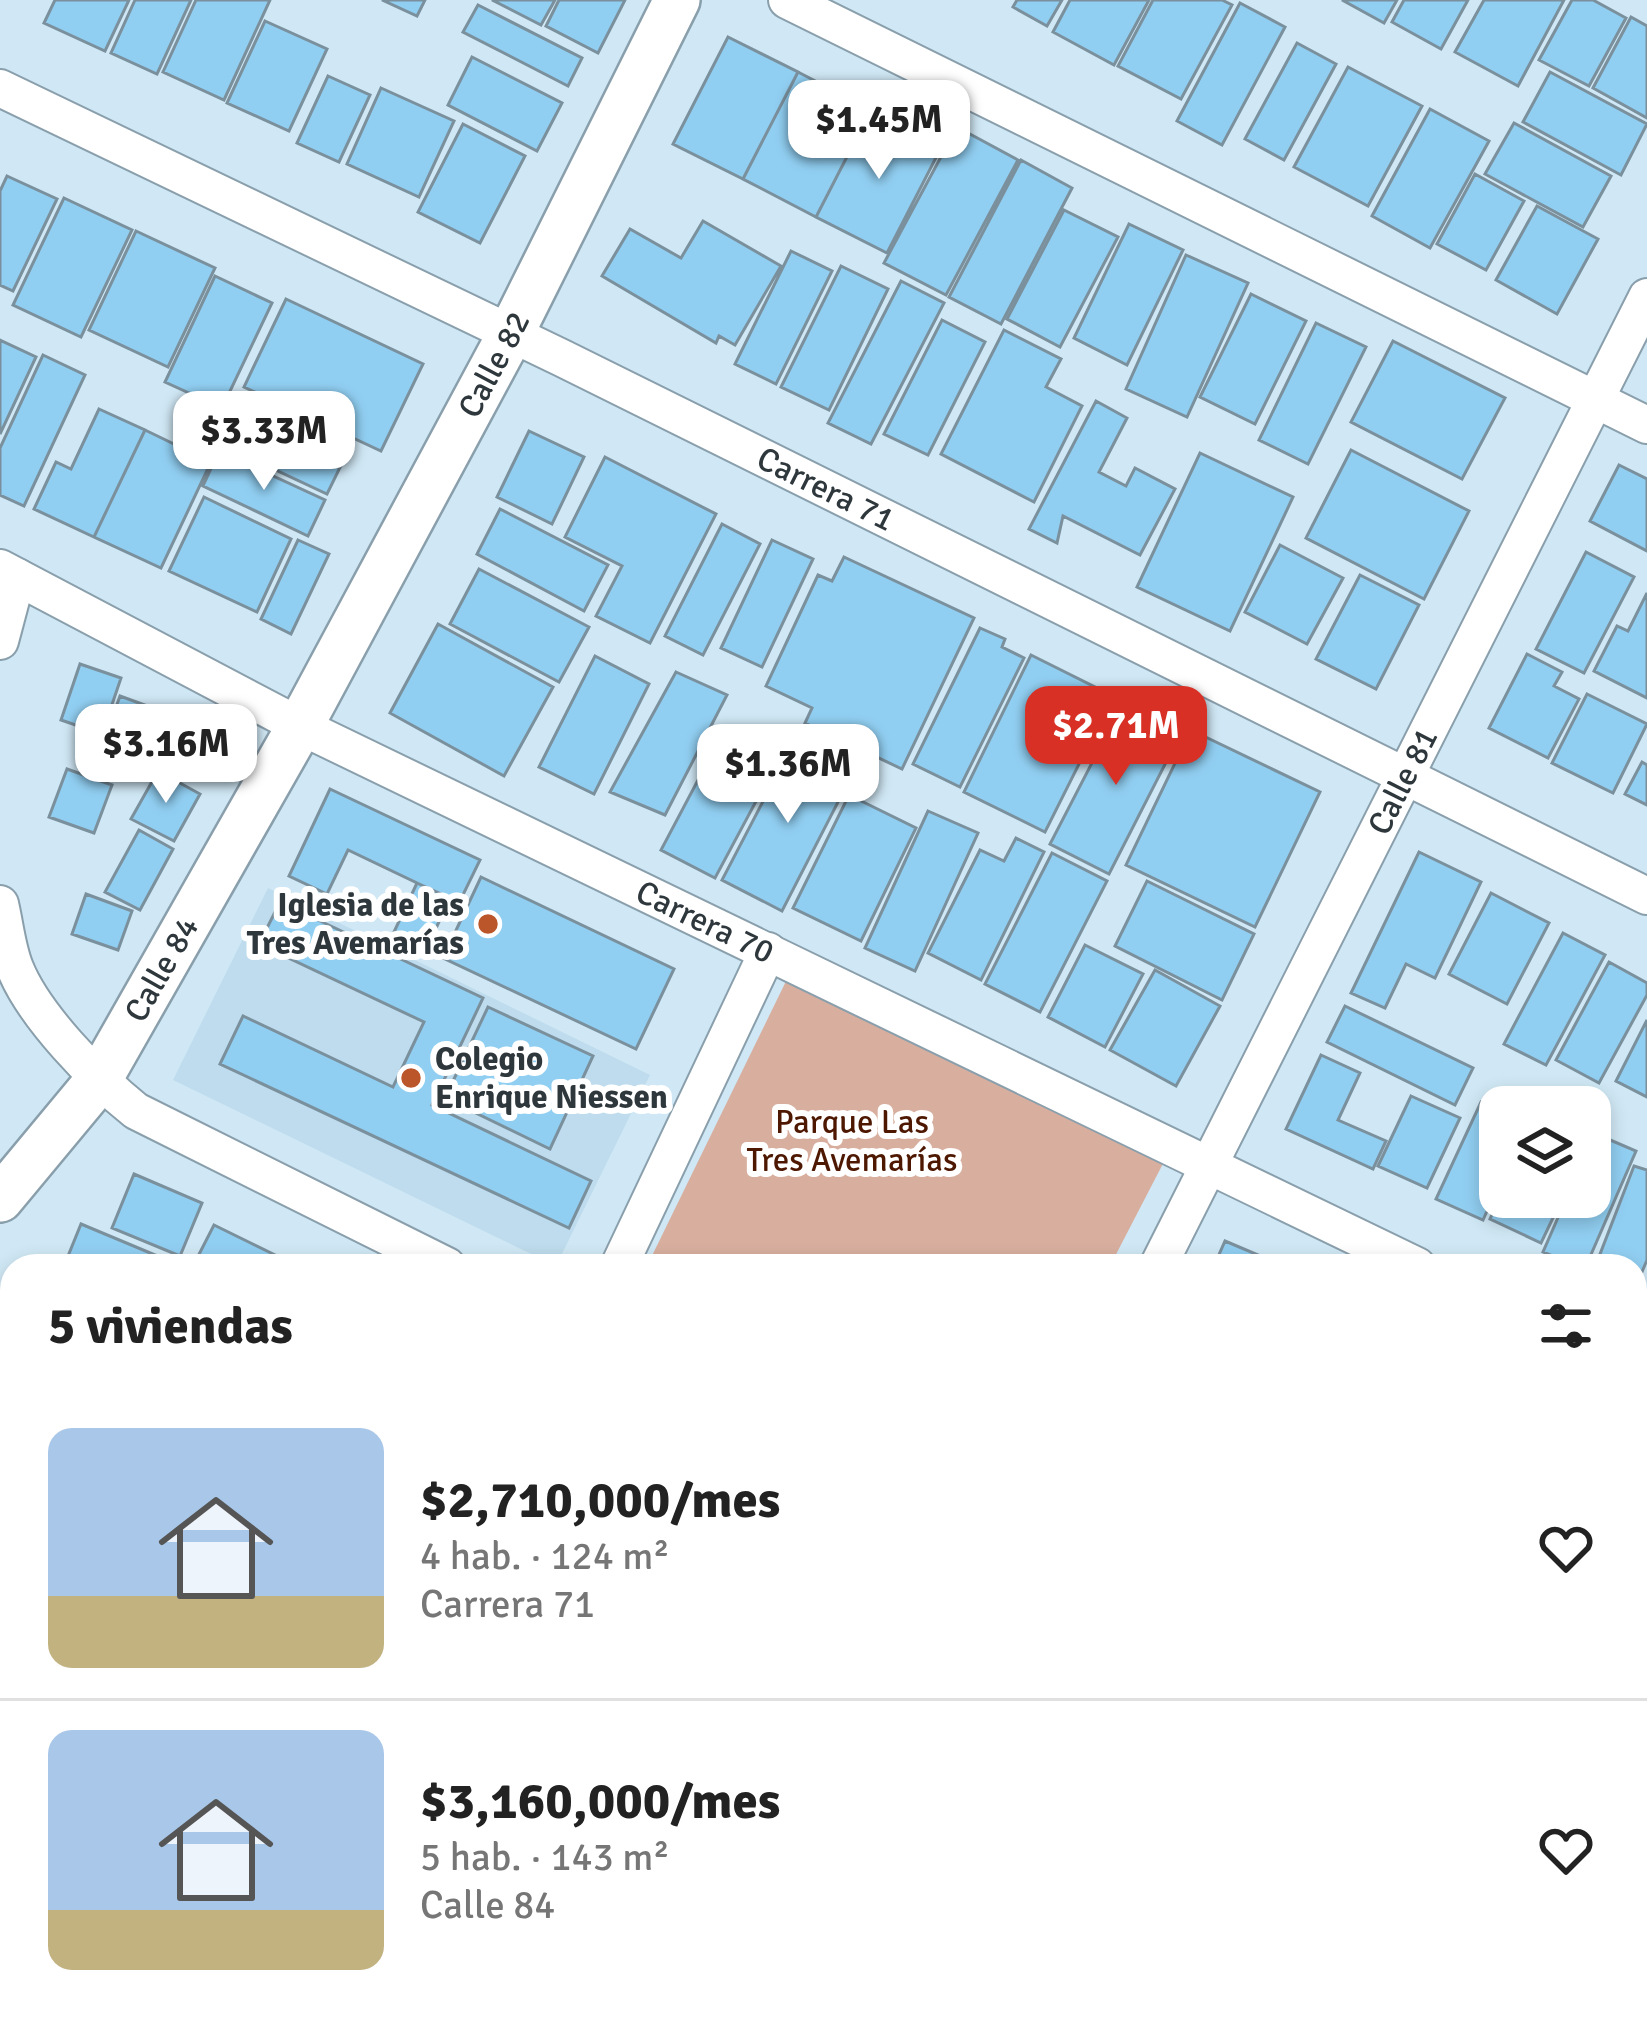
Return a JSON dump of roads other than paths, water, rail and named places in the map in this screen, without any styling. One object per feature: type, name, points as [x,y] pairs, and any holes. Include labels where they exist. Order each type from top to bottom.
[{"type":"street","name":"Calle 82","points":[[300,726],[510,335],[677,0]]},
{"type":"street","points":[[787,0],[1647,424]]},
{"type":"street","name":"Carrera 71","points":[[0,88],[562,358],[1647,896]]},
{"type":"street","name":"Calle 81","points":[[1164,1254],[1647,297]]},
{"type":"street","points":[[0,641],[9,573]]},
{"type":"street","name":"Carrera 70","points":[[9,573],[300,726],[1393,1254]]},
{"type":"street","name":"Calle 84","points":[[0,1199],[98,1081],[300,726]]},
{"type":"street","points":[[0,904],[16,970],[58,1034],[98,1081],[136,1111],[423,1254]]},
{"type":"street","points":[[625,1254],[768,951]]},
{"type":"place","name":"Iglesia de las Tres Avemarías","points":[[488,924]]},
{"type":"place","name":"Colegio Enrique Niessen","points":[[411,1078]]},
{"type":"park label","name":"Parque Las Tres Avemarías","points":[[852,1141]]}]
